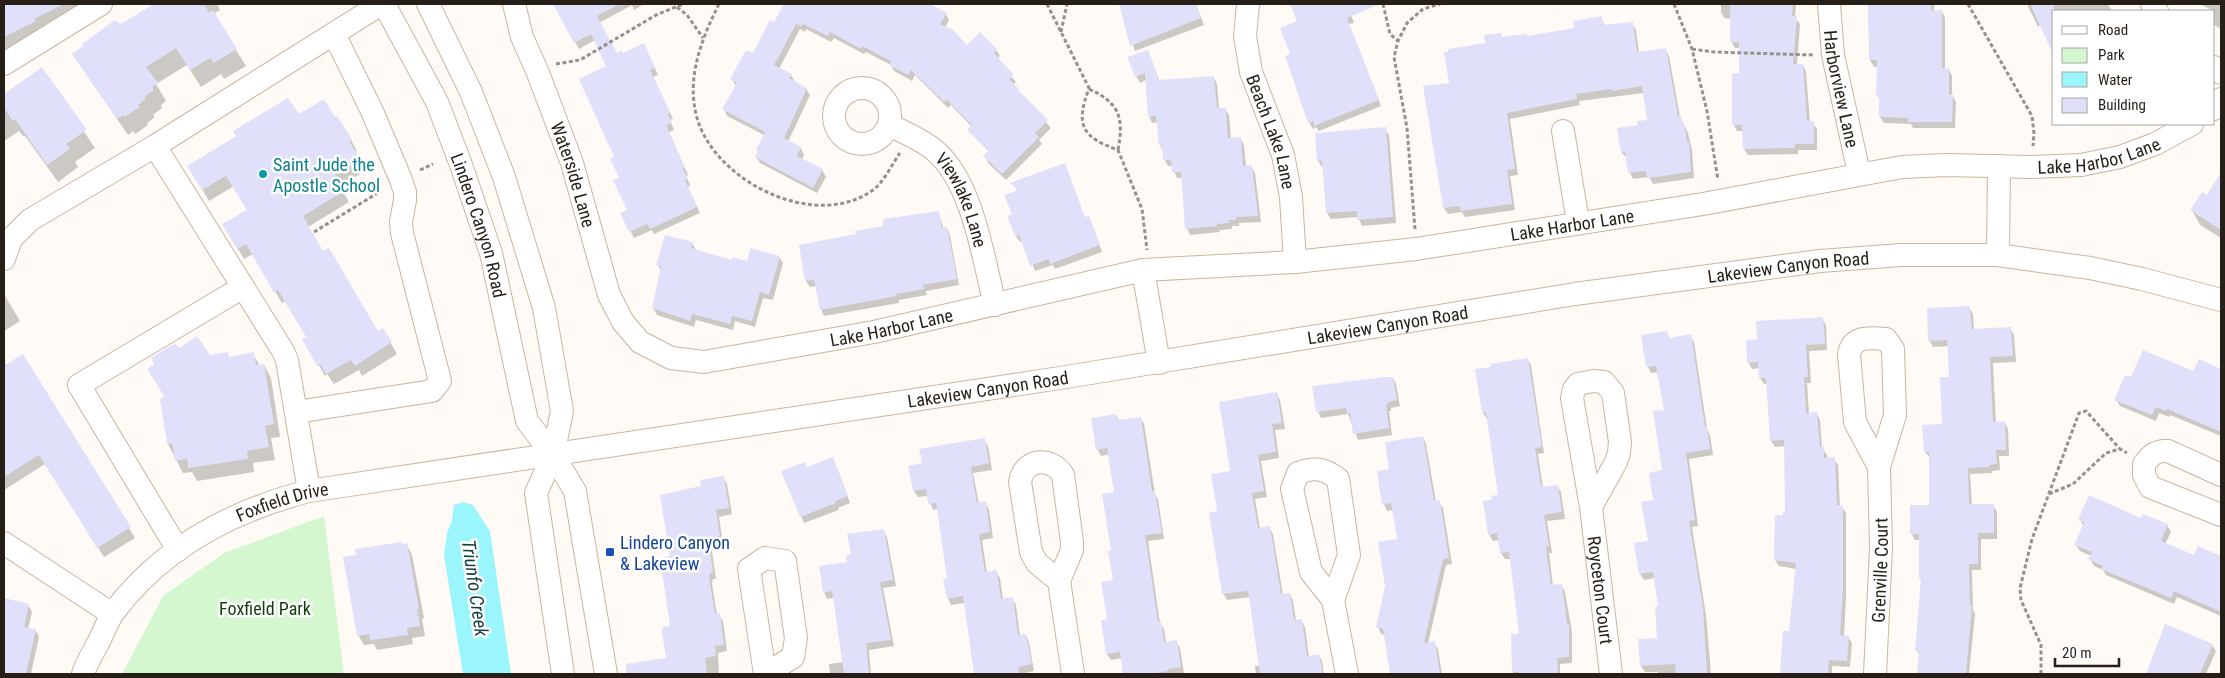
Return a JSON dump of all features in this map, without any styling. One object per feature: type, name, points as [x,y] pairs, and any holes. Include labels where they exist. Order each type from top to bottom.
[{"type":"street","points":[[4,64],[101,4]]},
{"type":"street","points":[[4,259],[11,239],[30,220],[155,146],[383,4]]},
{"type":"street","name":"Lindero Canyon Road","points":[[383,4],[437,102],[460,162],[491,253],[527,420],[553,455],[575,490],[606,674]]},
{"type":"street","name":"Lindero Canyon Road","points":[[428,4],[471,92],[504,177],[544,308],[562,411],[553,455],[536,493],[563,674]]},
{"type":"street","name":"Waterside Lane","points":[[514,4],[522,37],[538,73],[572,163],[609,295],[623,322],[640,342]]},
{"type":"street","name":"Beach Lake Lane","points":[[1248,4],[1245,36],[1252,72],[1283,154],[1290,197],[1295,262]]},
{"type":"street","name":"Harborview Lane","points":[[1828,4],[1833,56],[1859,174]]},
{"type":"street","points":[[296,412],[432,392],[440,381],[402,233],[401,222],[405,192],[372,111],[334,34]]},
{"type":"street","name":"Viewlake Lane","points":[[889,125],[912,135],[934,150],[954,173],[969,202],[995,305]]},
{"type":"street","name":"Lake Harbor Lane","points":[[640,342],[671,358],[704,362],[874,332],[1143,270],[1295,262],[1416,249],[1721,200],[1911,166],[2031,167],[2081,165],[2120,157],[2155,144],[2190,125]]},
{"type":"street","points":[[1563,131],[1578,222]]},
{"type":"street","points":[[155,146],[283,351],[287,360],[309,491]]},
{"type":"street","points":[[1998,255],[1999,166]]},
{"type":"street","name":"Lakeview Canyon Road","points":[[553,455],[1159,363],[1575,294],[1820,261],[1901,255],[1998,255],[2090,268],[2142,279],[2221,300]]},
{"type":"street","points":[[1143,270],[1159,363]]},
{"type":"street","points":[[178,550],[80,384],[243,287]]},
{"type":"street","name":"Grenville Court","points":[[1875,674],[1881,548],[1879,468],[1894,415],[1893,349],[1886,339],[1870,338],[1855,342],[1850,346],[1849,354],[1855,422],[1879,468]]},
{"type":"street","name":"Royceton Court","points":[[1591,507],[1616,462],[1620,442],[1613,393],[1604,382],[1593,380],[1578,384],[1574,389],[1572,398],[1591,507],[1611,674]]},
{"type":"street","points":[[2221,475],[2168,451],[2161,450],[2153,454],[2144,464],[2144,475],[2150,487],[2221,515]]},
{"type":"street","name":"Foxfield Drive","points":[[83,674],[112,614],[157,565],[201,534],[232,516],[270,501],[309,491],[553,455]]},
{"type":"street","points":[[1333,600],[1349,555],[1338,479],[1328,471],[1309,469],[1298,473],[1292,489],[1310,572],[1333,600],[1347,674]]},
{"type":"street","points":[[4,543],[112,614]]},
{"type":"street","points":[[1059,582],[1073,674]]},
{"type":"path","points":[[538,73],[556,64],[580,60],[656,15],[683,4]]},
{"type":"path","points":[[719,4],[703,38],[695,68],[693,91],[698,119],[707,143],[721,160],[737,173],[778,196],[806,205],[828,206],[851,202],[874,189],[912,135]]},
{"type":"path","points":[[1047,4],[1089,88],[1108,99],[1120,116],[1122,130],[1118,150],[1142,209],[1147,252],[1143,270]]},
{"type":"path","points":[[1061,32],[1067,4]]},
{"type":"path","points":[[1383,4],[1390,34],[1398,41]]},
{"type":"path","points":[[1416,249],[1407,128],[1394,57],[1398,41],[1406,24],[1423,9],[1440,4]]},
{"type":"path","points":[[1674,4],[1692,49],[1707,111],[1721,200]]},
{"type":"path","points":[[1968,4],[2032,116],[2034,133],[2031,167]]},
{"type":"path","points":[[676,6],[687,15],[703,38]]},
{"type":"path","points":[[1692,49],[1714,52],[1833,56]]},
{"type":"path","points":[[1089,88],[1084,101],[1081,120],[1087,134],[1098,143],[1118,150]]},
{"type":"path","points":[[314,232],[401,180],[433,164]]},
{"type":"path","points":[[2041,674],[2041,646],[2020,600],[2020,588],[2032,539],[2079,413],[2086,411],[2120,449],[2144,464]]},
{"type":"path","points":[[2048,494],[2073,484],[2106,453],[2120,449]]},
{"type":"green space","name":"Foxfield Park","points":[[324,516],[344,674],[122,674],[163,596],[224,553]]},
{"type":"water","name":"Triunfo Creek","points":[[463,502],[473,505],[490,531],[511,674],[463,674],[444,555],[454,505]]},
{"type":"building","points":[[4,4],[64,4],[4,37]]},
{"type":"building","points":[[154,4],[204,4],[209,12],[213,10],[237,49],[214,63],[210,58],[190,70],[176,48],[146,67],[158,83],[152,87],[154,90],[144,97],[146,99],[138,105],[140,107],[117,119],[72,54],[83,46],[82,44],[115,20],[121,24]]},
{"type":"building","points":[[553,4],[620,4],[597,16],[617,53],[622,50],[623,53],[644,43],[655,68],[650,70],[670,112],[668,114],[672,123],[666,125],[685,168],[683,169],[688,179],[685,180],[697,207],[650,229],[647,224],[629,232],[620,213],[627,210],[613,180],[619,178],[610,159],[614,157],[579,79],[606,66],[591,34],[574,43]]},
{"type":"building","points":[[784,4],[930,4],[947,13],[940,24],[953,30],[967,45],[980,32],[997,49],[994,53],[1014,75],[1009,79],[1048,120],[1035,133],[1039,137],[1002,174],[983,156],[989,151],[967,130],[972,125],[947,100],[944,102],[911,70],[908,75],[889,65],[891,61],[862,46],[861,49],[830,32],[828,36],[803,24],[801,26],[796,24],[774,65],[792,74],[789,78],[807,88],[784,138],[801,147],[797,156],[823,169],[813,188],[755,157],[758,151],[756,150],[765,132],[722,109],[737,83],[730,79],[746,50],[753,53],[770,20],[774,22]]},
{"type":"building","points":[[1119,4],[1196,4],[1201,18],[1130,46]]},
{"type":"building","points":[[1290,4],[1380,4],[1347,18],[1379,100],[1314,126],[1314,121],[1308,123],[1285,56],[1290,54],[1280,28],[1297,21]]},
{"type":"building","points":[[1730,4],[1793,4],[1792,16],[1797,16],[1793,64],[1803,64],[1807,121],[1814,121],[1814,144],[1795,144],[1795,148],[1743,149],[1742,125],[1732,125],[1732,74],[1739,73],[1739,42],[1730,42]]},
{"type":"building","points":[[1868,4],[1931,4],[1931,10],[1942,10],[1942,68],[1949,68],[1949,95],[1953,94],[1952,122],[1908,122],[1908,118],[1879,117],[1879,96],[1876,96],[1877,60],[1869,60]]},
{"type":"building","points":[[2030,4],[2054,4],[2054,10],[2052,10],[2052,52]]},
{"type":"building","points":[[1602,16],[1603,25],[1633,22],[1637,52],[1666,48],[1678,116],[1681,116],[1683,126],[1685,126],[1687,142],[1689,142],[1691,172],[1648,178],[1645,171],[1628,173],[1625,152],[1621,153],[1617,128],[1638,125],[1637,121],[1647,120],[1642,86],[1576,94],[1577,99],[1507,113],[1515,169],[1507,170],[1512,204],[1460,211],[1460,206],[1443,208],[1423,86],[1449,83],[1444,52],[1448,52],[1448,49],[1485,43],[1484,35],[1501,33],[1502,37],[1527,34],[1527,36],[1574,28],[1573,21]]},
{"type":"building","points":[[1148,50],[1159,80],[1214,76],[1217,108],[1226,108],[1228,138],[1241,137],[1243,166],[1252,165],[1258,216],[1236,217],[1236,220],[1229,220],[1229,223],[1217,224],[1217,226],[1185,229],[1181,172],[1172,172],[1171,160],[1163,160],[1162,145],[1159,145],[1156,116],[1148,117],[1145,73],[1135,77],[1127,57]]},
{"type":"building","points":[[42,67],[87,130],[66,144],[70,149],[47,165],[15,119],[13,121],[4,108],[4,94]]},
{"type":"building","points":[[288,98],[299,114],[324,99],[352,139],[349,141],[360,159],[335,175],[344,191],[303,216],[323,251],[329,248],[378,331],[383,328],[392,342],[355,366],[351,360],[326,374],[320,364],[317,366],[302,339],[306,337],[278,290],[274,293],[246,244],[237,249],[222,224],[247,210],[226,176],[202,190],[187,166],[236,136],[233,131]]},
{"type":"building","points":[[1386,127],[1393,217],[1357,220],[1357,211],[1326,213],[1322,161],[1317,161],[1315,133]]},
{"type":"building","points":[[1065,163],[1085,217],[1089,216],[1100,245],[1050,264],[1049,259],[1030,266],[1019,235],[1015,236],[1007,216],[1012,214],[1004,195],[1018,190],[1010,183]]},
{"type":"building","points":[[2221,172],[2221,230],[2190,210],[2202,192],[2207,195]]},
{"type":"building","points":[[939,211],[942,228],[947,227],[957,279],[923,285],[924,289],[896,294],[897,296],[820,310],[814,280],[805,281],[799,245],[856,234],[855,231],[883,226],[883,219]]},
{"type":"building","points":[[665,235],[693,242],[691,248],[732,260],[732,257],[747,261],[750,248],[780,256],[769,295],[760,292],[752,321],[732,316],[730,324],[692,314],[690,321],[652,308],[661,266],[656,265]]},
{"type":"building","points":[[1970,306],[1972,329],[2011,327],[2013,356],[1990,357],[1993,422],[2005,421],[2006,450],[1996,450],[1997,464],[1989,465],[1989,467],[1968,468],[1969,504],[1994,504],[1994,533],[1978,533],[1978,564],[1969,564],[1970,606],[1972,606],[1966,674],[1917,674],[1919,651],[1915,651],[1921,578],[1919,578],[1919,534],[1910,534],[1910,505],[1929,505],[1929,452],[1924,452],[1922,425],[1942,424],[1940,377],[1949,377],[1947,340],[1928,341],[1927,308]]},
{"type":"building","points":[[1823,317],[1825,344],[1806,345],[1808,377],[1804,377],[1806,413],[1817,412],[1820,447],[1824,447],[1824,458],[1835,457],[1837,505],[1843,506],[1843,589],[1840,635],[1849,636],[1847,661],[1829,660],[1828,674],[1780,674],[1783,631],[1789,631],[1796,563],[1774,560],[1775,515],[1783,515],[1783,512],[1785,512],[1784,440],[1770,441],[1766,378],[1759,378],[1758,362],[1747,363],[1746,340],[1757,339],[1756,321]]},
{"type":"building","points":[[1667,331],[1669,338],[1691,334],[1710,449],[1686,453],[1695,520],[1689,521],[1703,607],[1707,674],[1676,674],[1675,664],[1640,666],[1638,639],[1657,638],[1655,607],[1658,606],[1653,572],[1639,574],[1634,543],[1648,541],[1641,502],[1653,500],[1649,473],[1662,470],[1653,411],[1664,410],[1656,366],[1646,367],[1641,335]]},
{"type":"building","points":[[197,336],[210,355],[228,352],[229,357],[254,352],[256,365],[264,364],[274,424],[265,426],[269,447],[247,451],[248,459],[188,468],[187,459],[175,461],[172,443],[167,444],[160,400],[164,396],[147,369],[154,364],[151,358],[175,343],[179,348]]},
{"type":"building","points":[[2143,350],[2193,371],[2199,359],[2221,369],[2221,432],[2167,409],[2166,411],[2156,407],[2152,415],[2114,400],[2125,375],[2131,377]]},
{"type":"building","points":[[23,354],[131,527],[97,548],[39,455],[4,477],[4,366]]},
{"type":"building","points":[[1528,358],[1542,447],[1535,448],[1541,487],[1558,485],[1562,512],[1544,515],[1549,546],[1546,547],[1551,585],[1562,584],[1567,624],[1569,624],[1569,657],[1557,658],[1558,674],[1519,674],[1519,672],[1512,672],[1511,634],[1519,634],[1509,552],[1500,553],[1497,533],[1488,535],[1483,501],[1492,500],[1491,496],[1498,495],[1486,413],[1482,413],[1475,369],[1491,367],[1490,364]]},
{"type":"building","points":[[1393,377],[1397,400],[1388,402],[1386,405],[1389,428],[1353,434],[1350,413],[1347,414],[1346,408],[1316,412],[1312,386]]},
{"type":"building","points":[[1277,392],[1282,423],[1272,424],[1276,452],[1258,455],[1264,491],[1252,493],[1258,528],[1270,526],[1281,594],[1290,593],[1294,620],[1302,619],[1307,656],[1319,654],[1323,674],[1260,674],[1248,591],[1222,594],[1209,513],[1217,511],[1211,474],[1230,471],[1219,402]]},
{"type":"building","points":[[1116,414],[1117,420],[1141,417],[1152,491],[1155,491],[1162,533],[1145,535],[1158,622],[1161,621],[1164,642],[1177,640],[1181,667],[1168,669],[1168,671],[1149,674],[1123,674],[1120,652],[1106,654],[1101,620],[1107,619],[1101,582],[1113,580],[1108,551],[1111,550],[1102,494],[1114,492],[1107,448],[1096,450],[1091,418]]},
{"type":"building","points":[[1423,436],[1434,501],[1440,500],[1449,558],[1443,559],[1424,643],[1435,641],[1440,674],[1390,674],[1383,629],[1376,627],[1385,586],[1378,542],[1397,539],[1391,503],[1382,505],[1377,471],[1389,469],[1385,442]]},
{"type":"building","points":[[985,438],[989,463],[971,467],[977,503],[986,501],[990,532],[979,534],[985,572],[997,570],[1001,599],[1013,597],[1018,635],[1026,634],[1032,664],[1018,667],[1019,674],[974,674],[963,596],[947,599],[943,579],[947,579],[936,503],[928,504],[926,489],[913,491],[908,466],[922,463],[919,449]]},
{"type":"building","points":[[833,457],[848,496],[835,501],[836,503],[800,517],[781,471],[805,462],[807,467]]},
{"type":"building","points":[[724,476],[729,508],[716,510],[720,536],[708,538],[713,573],[710,573],[709,577],[715,614],[720,613],[724,645],[715,646],[716,656],[705,658],[707,674],[626,674],[626,664],[666,658],[662,632],[663,627],[670,626],[660,558],[670,556],[660,495],[701,486],[700,480]]},
{"type":"building","points":[[2089,495],[2141,518],[2143,514],[2168,524],[2161,541],[2194,555],[2198,546],[2221,556],[2221,612],[2174,591],[2171,598],[2101,569],[2103,566],[2088,559],[2092,552],[2074,545],[2084,523],[2078,520]]},
{"type":"building","points":[[884,529],[893,580],[880,582],[891,640],[866,643],[869,674],[844,674],[832,591],[823,593],[819,566],[847,562],[846,556],[851,554],[847,534]]},
{"type":"building","points":[[402,542],[402,544],[407,543],[419,609],[417,609],[420,626],[407,628],[408,635],[370,640],[369,634],[357,636],[343,557],[356,555],[355,549]]},
{"type":"building","points":[[4,598],[29,604],[24,627],[36,629],[26,674],[4,674]]},
{"type":"building","points":[[2165,624],[2213,644],[2200,674],[2146,674]]},
{"type":"place","name":"Saint Jude the Apostle School","points":[[263,174]]},
{"type":"place","name":"Lindero Canyon & Lakeview","points":[[610,552]]}]
